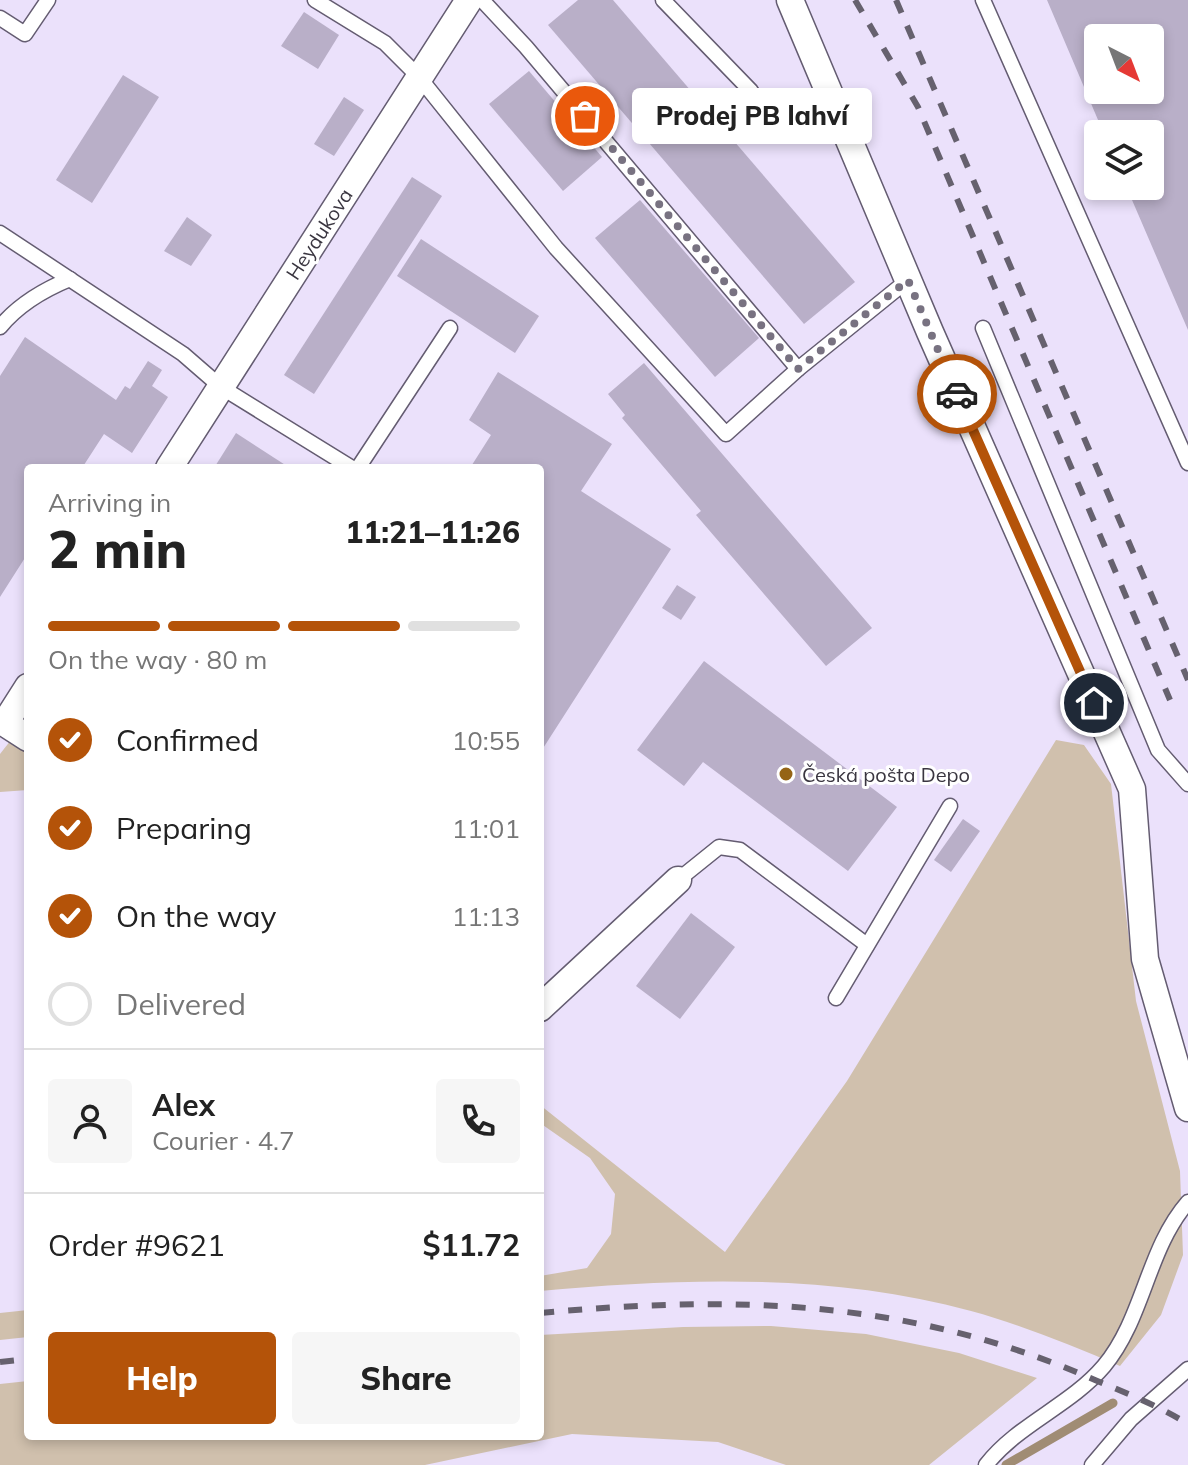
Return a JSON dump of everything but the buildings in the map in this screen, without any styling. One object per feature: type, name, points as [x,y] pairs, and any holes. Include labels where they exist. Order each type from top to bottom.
[{"type":"street","name":"Heydukova","points":[[172,464],[469,0]]},
{"type":"street","points":[[790,0],[908,280],[1132,789],[1145,959],[1188,1108]]},
{"type":"street","points":[[24,692],[2,722],[24,736]]},
{"type":"street","points":[[544,1004],[678,880]]},
{"type":"lane","points":[[0,18],[25,34],[48,0]]},
{"type":"lane","points":[[315,0],[385,43],[419,77],[556,248],[726,434],[798,369],[908,280]]},
{"type":"lane","points":[[482,0],[526,47],[798,369]]},
{"type":"lane","points":[[663,0],[751,91]]},
{"type":"lane","points":[[983,0],[1188,463]]},
{"type":"lane","points":[[0,233],[183,354],[221,387],[348,464]]},
{"type":"lane","points":[[0,327],[11,313],[43,290],[70,279]]},
{"type":"lane","points":[[358,464],[450,328]]},
{"type":"lane","points":[[983,328],[1158,750],[1188,784]]},
{"type":"lane","points":[[836,998],[950,806]]},
{"type":"lane","points":[[678,880],[719,847],[740,850],[867,945]]},
{"type":"lane","points":[[986,1465],[1010,1440],[1066,1401],[1104,1366],[1135,1309],[1169,1224],[1188,1202]]},
{"type":"lane","points":[[1092,1465],[1131,1419],[1188,1369]]},
{"type":"shaded area","points":[[11,740],[24,748],[24,790],[0,792],[0,754]]},
{"type":"shaded area","points":[[1056,740],[1084,745],[1111,784],[1136,1001],[1180,1171],[1183,1255],[1161,1315],[1120,1366],[1046,1336],[971,1311],[865,1290],[757,1282],[702,1282],[544,1291],[544,1275],[587,1268],[611,1234],[615,1194],[590,1158],[544,1126],[544,1108],[725,1252],[847,1081]]},
{"type":"shaded area","points":[[24,1310],[24,1337],[0,1340],[0,1313]]},
{"type":"shaded area","points":[[771,1326],[866,1334],[959,1353],[1037,1378],[929,1465],[786,1465],[718,1442],[572,1434],[544,1440],[544,1335],[683,1327]]},
{"type":"shaded area","points":[[24,1381],[24,1440],[544,1440],[425,1465],[0,1465],[0,1384]]},
{"type":"waterway","points":[[1006,1465],[1113,1403]]},
{"type":"railway","points":[[855,0],[918,107],[1170,700]]},
{"type":"railway","points":[[896,0],[1188,680]]},
{"type":"railway","points":[[544,1313],[684,1304],[754,1305],[822,1309],[890,1318],[958,1333],[1026,1353],[1130,1395],[1188,1424]]},
{"type":"railway","points":[[0,1362],[24,1359]]},
{"type":"way so far","points":[[585,116],[798,369],[908,280],[957,394]]},
{"type":"place","name":"Prodej PB lahví","points":[[585,116]]},
{"type":"place","name":"Česká pošta Depo","points":[[786,774]]},
{"type":"route","points":[[957,394],[1094,703]]}]
